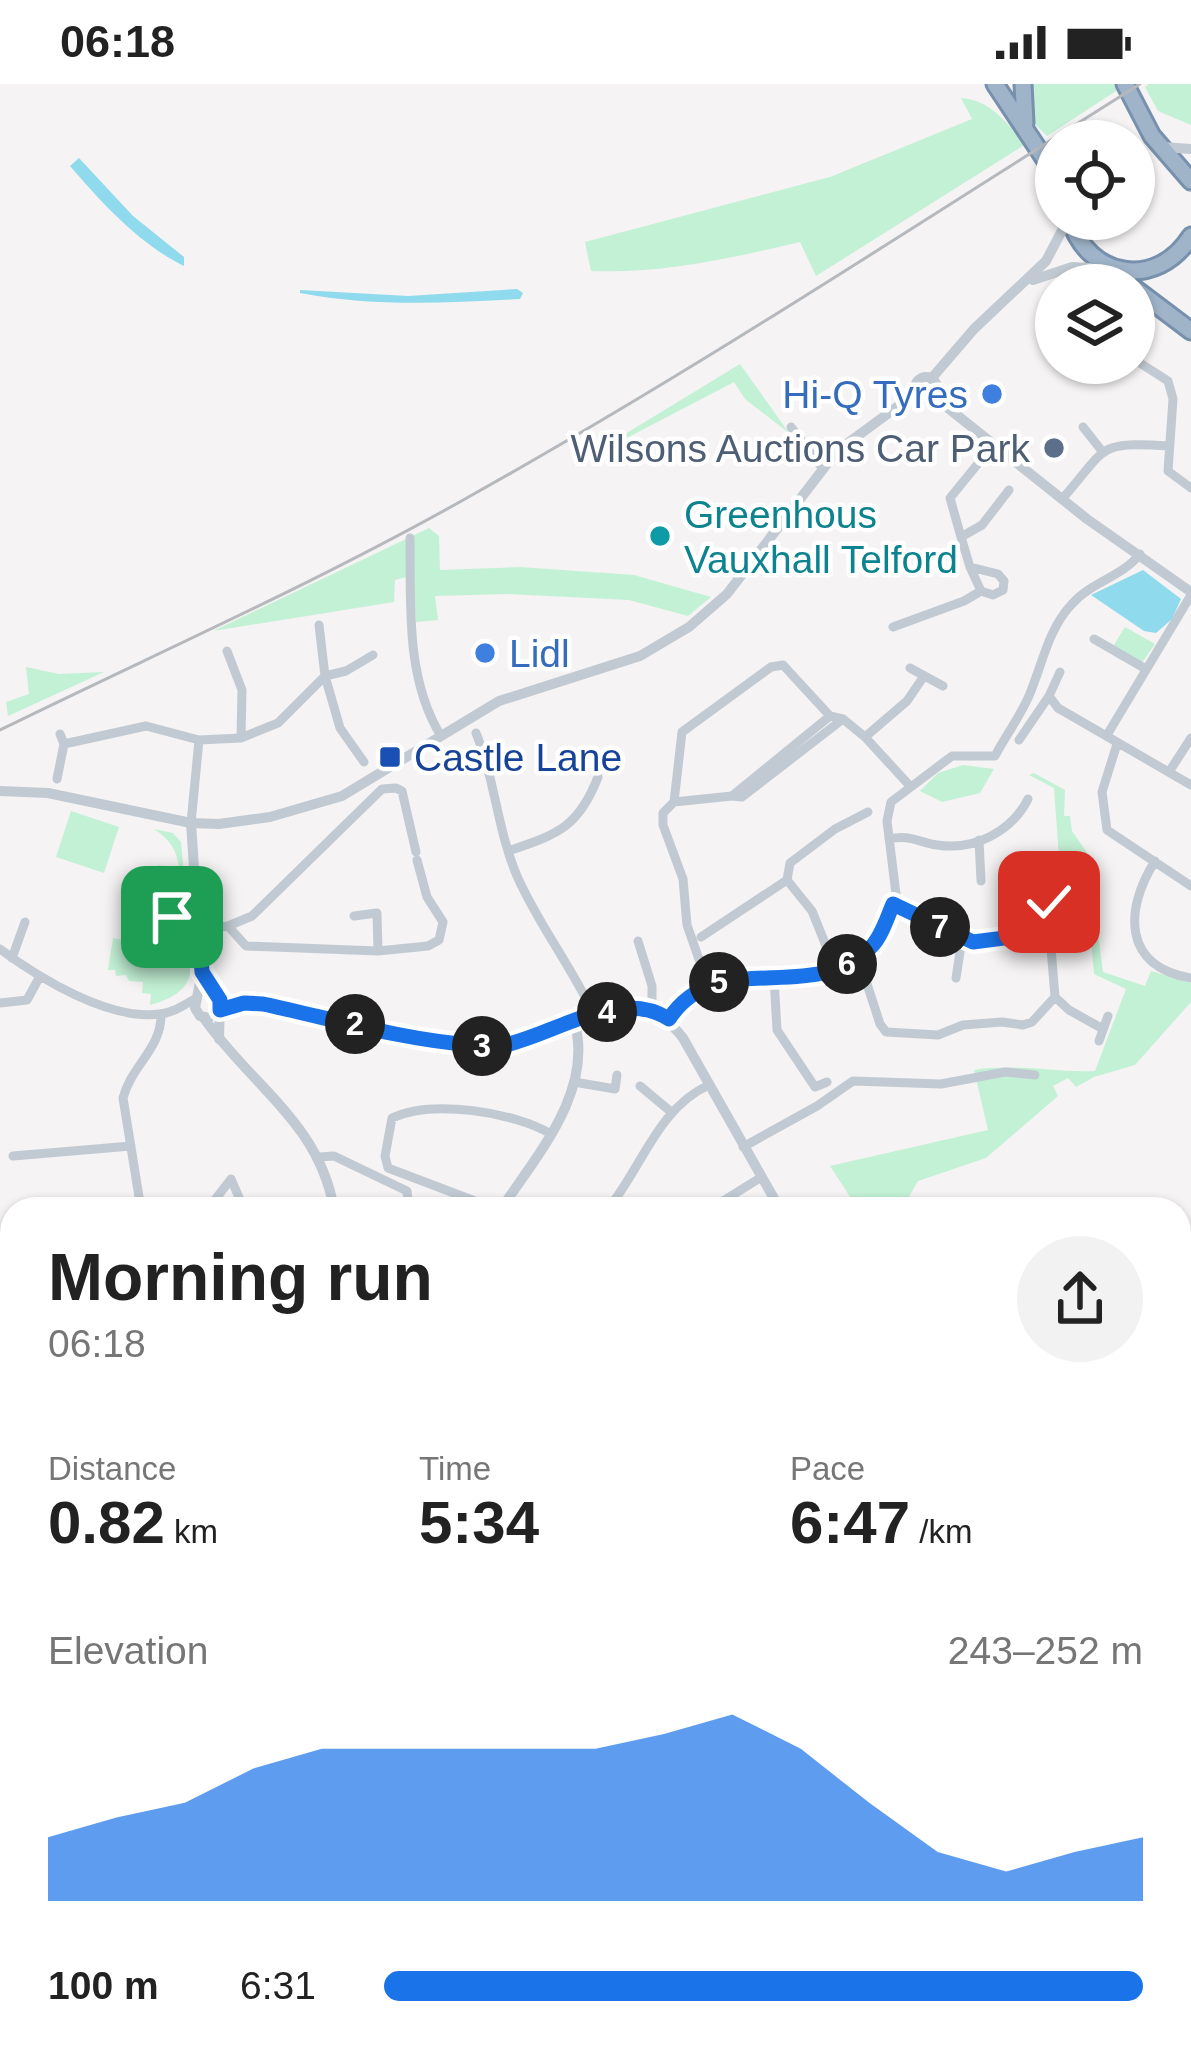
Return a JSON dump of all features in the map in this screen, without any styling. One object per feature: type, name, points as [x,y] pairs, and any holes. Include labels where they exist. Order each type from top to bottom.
[{"type":"highway","points":[[995,84],[1035,141]]},
{"type":"highway","points":[[1022,84],[1026,126]]},
{"type":"highway","points":[[1126,84],[1140,116],[1191,181]]},
{"type":"highway","points":[[1155,265],[1184,248],[1191,236]]},
{"type":"highway","points":[[1082,240],[1105,264]]},
{"type":"highway","points":[[1155,304],[1191,332]]},
{"type":"street","points":[[1162,147],[1191,149]]},
{"type":"street","points":[[0,791],[49,794],[191,823],[270,817],[342,796],[499,701],[640,656],[689,627],[728,594],[823,469],[861,431],[916,393],[919,380],[931,379],[1059,240]]},
{"type":"street","points":[[1024,283],[1035,279]]},
{"type":"street","points":[[1155,373],[1168,381],[1172,399],[1168,471],[1191,488]]},
{"type":"street","points":[[931,379],[937,387],[934,397]]},
{"type":"street","points":[[916,393],[924,399],[934,397],[1191,593],[1107,735]]},
{"type":"street","points":[[791,427],[823,469]]},
{"type":"street","points":[[1084,427],[1102,451]]},
{"type":"street","points":[[1063,498],[1102,451],[1130,442],[1169,446]]},
{"type":"street","points":[[970,567],[998,574],[1004,581],[1003,590],[993,595],[975,584],[961,537],[950,498],[994,445]]},
{"type":"street","points":[[961,537],[982,525],[1009,490]]},
{"type":"street","points":[[410,538],[411,637],[429,710],[441,736]]},
{"type":"street","points":[[669,1019],[688,997],[707,985],[816,976],[859,956],[877,939],[893,904],[897,877],[889,839],[892,802],[952,756],[995,756],[1028,699],[1064,613],[1086,590],[1132,564],[1140,554]]},
{"type":"street","points":[[893,627],[981,591]]},
{"type":"street","points":[[320,625],[325,676],[340,728],[364,762]]},
{"type":"street","points":[[308,639],[321,638]]},
{"type":"street","points":[[1094,639],[1147,669]]},
{"type":"street","points":[[227,651],[242,689],[241,738]]},
{"type":"street","points":[[57,779],[62,739],[146,726],[199,740],[241,738],[278,723],[325,676],[346,671],[373,655]]},
{"type":"street","points":[[707,985],[687,925],[682,873],[663,825],[663,813],[674,802],[682,732],[777,664],[830,716],[843,719],[865,737],[910,786]]},
{"type":"street","points":[[910,668],[943,686]]},
{"type":"street","points":[[1019,740],[1060,672]]},
{"type":"street","points":[[865,737],[907,701],[924,676]]},
{"type":"street","points":[[1049,696],[1058,708],[1191,785]]},
{"type":"street","points":[[731,796],[830,716]]},
{"type":"street","points":[[674,802],[742,797],[843,719]]},
{"type":"street","points":[[476,733],[500,830],[517,876],[594,1015]]},
{"type":"street","points":[[1169,772],[1191,738]]},
{"type":"street","points":[[199,740],[191,823],[202,972],[196,998],[201,1017],[302,1130],[320,1156],[330,1197]]},
{"type":"street","points":[[1118,745],[1102,792],[1107,830],[1191,886]]},
{"type":"street","points":[[511,850],[550,837],[569,824],[584,808],[598,777]]},
{"type":"street","points":[[146,888],[137,902],[198,926],[228,926],[252,916],[382,789],[402,791],[427,897],[442,918],[442,937],[428,946],[378,951],[256,947],[239,943],[228,926]]},
{"type":"street","points":[[889,839],[916,837],[934,845],[963,845],[1017,821],[1028,799]]},
{"type":"street","points":[[835,968],[812,911],[790,883],[790,862],[868,812]]},
{"type":"street","points":[[979,840],[981,880]]},
{"type":"street","points":[[1155,860],[1135,901],[1139,950],[1156,967],[1191,978]]},
{"type":"street","points":[[701,937],[790,883]]},
{"type":"street","points":[[1046,895],[1055,997],[1103,1029]]},
{"type":"street","points":[[893,904],[962,939],[1050,936]]},
{"type":"street","points":[[354,916],[377,914],[378,951]]},
{"type":"street","points":[[12,958],[25,922]]},
{"type":"street","points":[[956,978],[962,939]]},
{"type":"street","points":[[638,941],[652,986],[652,1010]]},
{"type":"street","points":[[0,949],[39,978],[142,1016],[201,1017],[244,1003],[263,1004],[451,1046],[495,1048],[594,1015],[636,1007],[652,1010],[669,1019],[772,1197]]},
{"type":"street","points":[[859,956],[886,1032],[938,1035],[964,1025],[1023,1025],[1032,1022],[1055,997]]},
{"type":"street","points":[[202,972],[220,1000],[219,1040]]},
{"type":"street","points":[[0,1003],[27,1000],[39,978]]},
{"type":"street","points":[[774,978],[777,1030],[815,1087]]},
{"type":"street","points":[[165,1013],[213,992]]},
{"type":"street","points":[[139,1197],[123,1098],[127,1082],[160,1037],[165,1013]]},
{"type":"street","points":[[1099,1041],[1108,1016]]},
{"type":"street","points":[[507,1197],[551,1134],[574,1082],[579,1048],[574,1021]]},
{"type":"street","points":[[743,1147],[853,1082],[941,1084],[1005,1072],[1035,1075]]},
{"type":"street","points":[[574,1082],[615,1089],[617,1075]]},
{"type":"street","points":[[804,1095],[827,1082]]},
{"type":"street","points":[[617,1197],[670,1111],[688,1094],[710,1085]]},
{"type":"street","points":[[640,1086],[670,1111]]},
{"type":"street","points":[[467,1197],[388,1168],[385,1156],[392,1118],[436,1111],[497,1114],[524,1120],[551,1134]]},
{"type":"street","points":[[13,1156],[131,1146]]},
{"type":"street","points":[[320,1156],[334,1156],[406,1191],[407,1197]]},
{"type":"street","points":[[729,1197],[760,1178]]},
{"type":"street","points":[[217,1197],[230,1179],[239,1197]]},
{"type":"green space","points":[[1029,84],[1118,84],[1116,91],[1072,120],[1035,120],[1035,124],[1029,118]]},
{"type":"green space","points":[[1191,84],[1191,125],[1158,111],[1145,87]]},
{"type":"green space","points":[[961,98],[989,108],[1026,144],[816,276],[800,242],[670,267],[591,271],[585,242],[830,177],[972,119]]},
{"type":"green space","points":[[740,364],[789,433],[745,399],[734,382],[571,467]]},
{"type":"green space","points":[[429,528],[439,536],[440,570],[520,567],[634,575],[711,597],[688,616],[629,600],[435,596],[438,620],[416,622],[413,575],[395,580],[394,602],[213,631]]},
{"type":"green space","points":[[1125,627],[1155,644],[1141,664],[1112,648]]},
{"type":"green space","points":[[26,667],[59,674],[104,672],[8,716],[6,702],[29,694]]},
{"type":"green space","points":[[963,765],[994,769],[980,793],[942,802],[920,791],[938,773]]},
{"type":"green space","points":[[1034,773],[1065,790],[1064,816],[1070,816],[1072,831],[1093,861],[1089,866],[1103,972],[1145,986],[1151,971],[1191,983],[1191,1002],[1135,1065],[1076,1087],[1068,1078],[1053,1086],[1058,1096],[986,1158],[918,1181],[909,1197],[850,1197],[830,1166],[988,1130],[974,1070],[1095,1071],[1126,989],[1094,974],[1085,873],[1059,858],[1054,788],[1029,775]]},
{"type":"green space","points":[[71,811],[119,827],[104,873],[56,857]]},
{"type":"green space","points":[[154,829],[173,833],[181,842],[188,916],[150,901],[158,865],[179,868],[171,845]]},
{"type":"green space","points":[[147,920],[188,933],[191,960],[183,987],[150,1005],[151,994],[142,993],[143,982],[108,970],[113,938],[140,943]]},
{"type":"water","points":[[79,158],[133,216],[184,257],[184,266],[108,208],[70,166]]},
{"type":"water","points":[[517,289],[523,293],[520,299],[437,303],[300,293],[408,296]]},
{"type":"water","points":[[1143,570],[1181,599],[1172,619],[1156,633],[1144,631],[1091,595]]},
{"type":"railway","points":[[0,730],[292,589],[465,499],[721,348],[1140,84]]},
{"type":"place","name":"Hi-Q Tyres","points":[[992,394]]},
{"type":"place","name":"Wilsons Auctions Car Park","points":[[1054,448]]},
{"type":"place","name":"Greenhous Vauxhall Telford","points":[[660,536]]},
{"type":"place","name":"Lidl","points":[[485,653]]},
{"type":"place","name":"Castle Lane","points":[[390,757]]},
{"type":"route","points":[[172,917],[198,921],[202,972],[220,1000],[220,1010],[244,1003],[263,1004],[451,1046],[495,1048],[626,1008],[643,1008],[669,1019],[696,989],[707,985],[816,976],[866,951],[880,934],[893,904],[973,942],[1050,936],[1049,902]]}]
